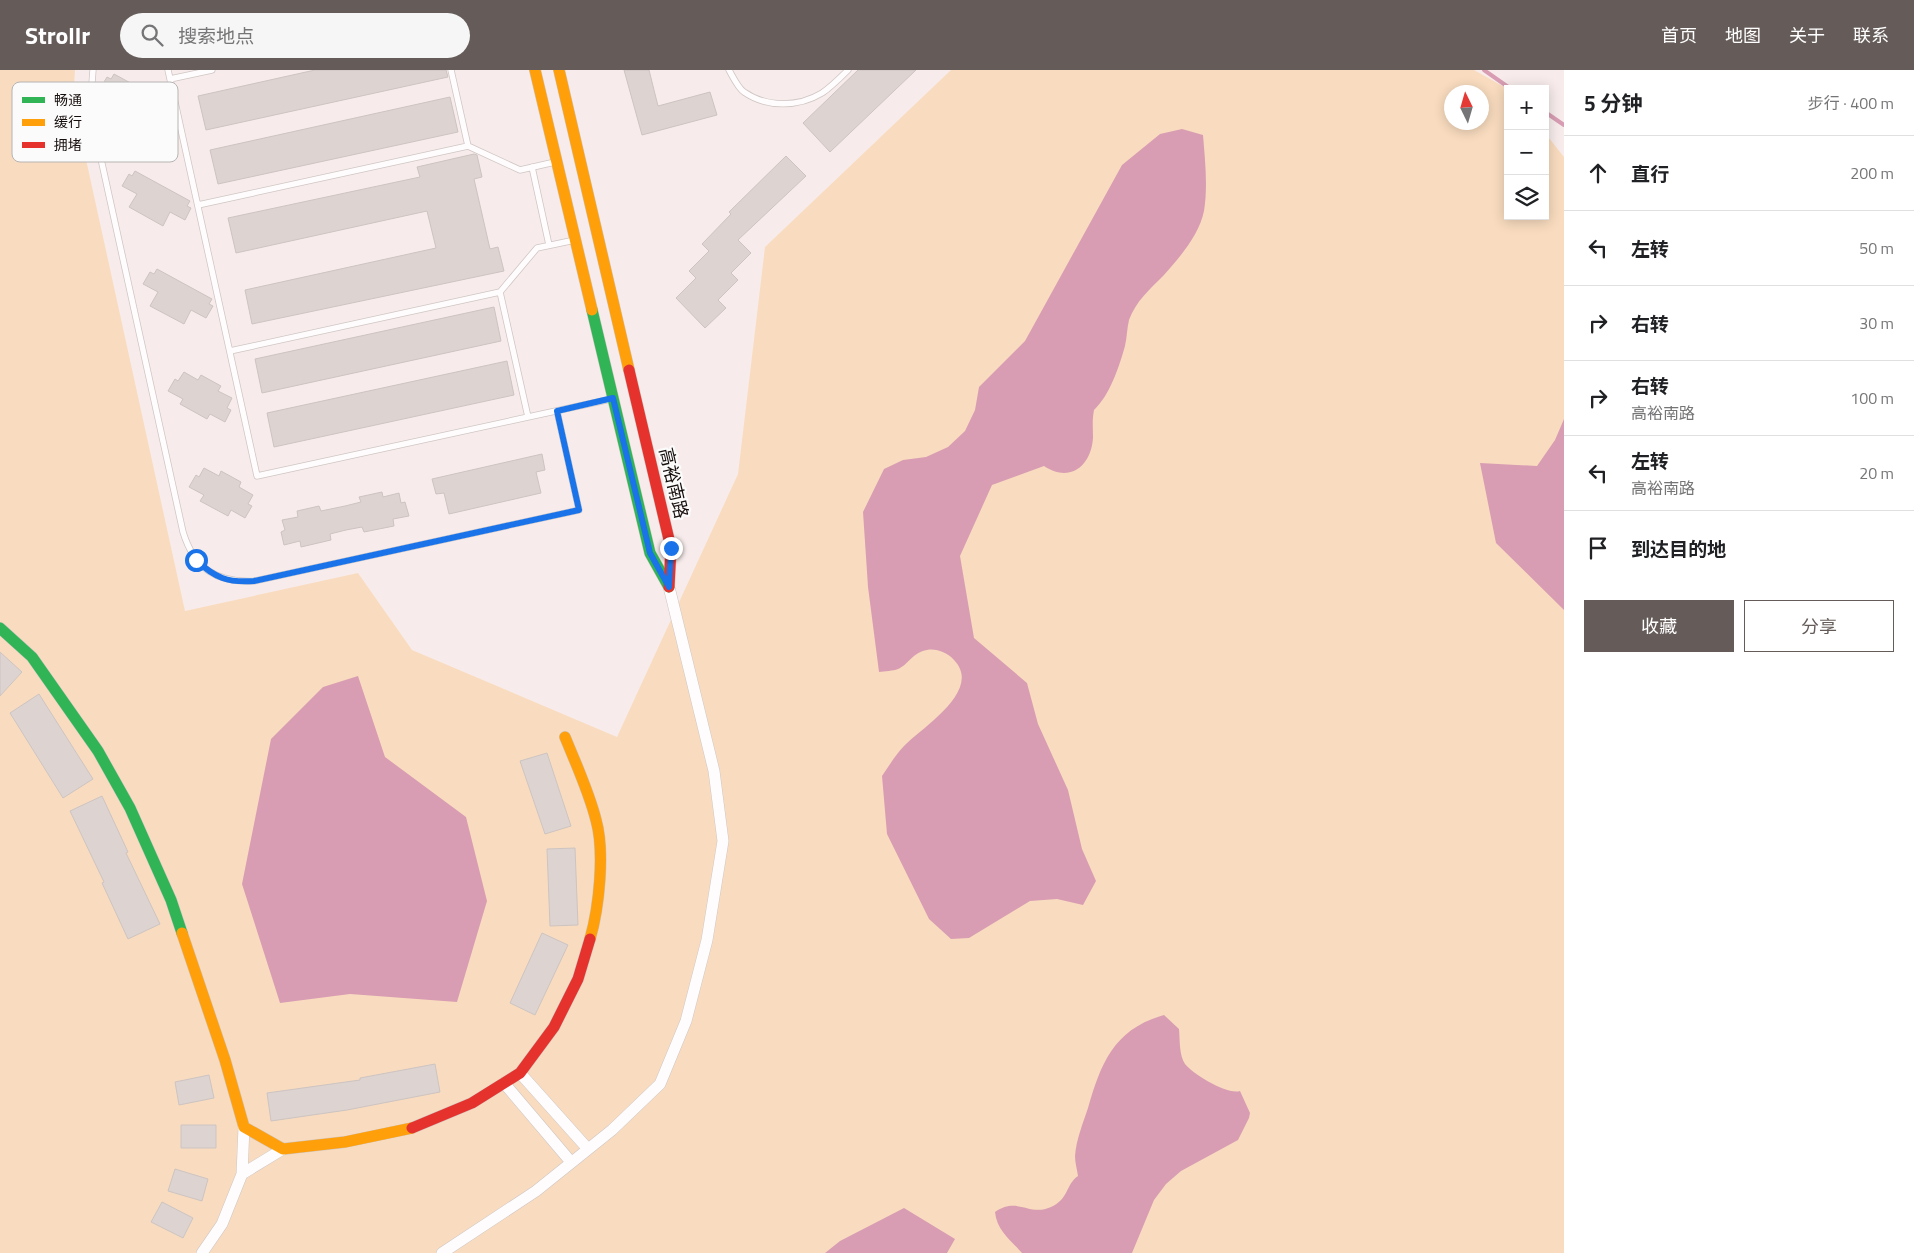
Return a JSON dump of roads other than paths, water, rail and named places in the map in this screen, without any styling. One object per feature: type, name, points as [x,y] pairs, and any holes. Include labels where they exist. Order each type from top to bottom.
[{"type":"street","points":[[442,1253],[536,1192],[612,1130],[660,1084],[686,1020],[707,940],[723,841],[714,772],[669,587],[650,553],[535,70]]},
{"type":"street","name":"高裕南路","points":[[559,70],[671,548],[669,587]]},
{"type":"street","points":[[0,628],[32,657],[98,751],[130,808],[171,900],[225,1060],[244,1127],[242,1174],[222,1224],[202,1253]]},
{"type":"street","points":[[242,1174],[283,1149],[345,1142],[412,1128],[472,1103],[520,1073],[554,1028],[578,979],[594,925],[601,859],[597,822],[587,790],[565,737]]},
{"type":"street","points":[[520,1073],[588,1149]]},
{"type":"street","points":[[504,1084],[571,1162]]},
{"type":"street","points":[[244,1127],[283,1149]]},
{"type":"lane","points":[[168,70],[171,82]]},
{"type":"lane","points":[[170,79],[212,70]]},
{"type":"lane","points":[[452,70],[468,146]]},
{"type":"lane","points":[[729,70],[743,91],[758,99],[774,104],[791,104],[808,100],[823,93],[848,70]]},
{"type":"lane","points":[[178,115],[257,476],[613,398]]},
{"type":"lane","points":[[198,205],[468,146],[520,170],[557,162]]},
{"type":"lane","points":[[102,162],[187,547],[196,560],[208,571],[222,579],[238,582],[254,581],[579,510],[557,411]]},
{"type":"lane","points":[[532,168],[549,245]]},
{"type":"lane","points":[[230,351],[500,292],[537,248],[576,240]]},
{"type":"lane","points":[[500,292],[528,417]]},
{"type":"waterway","points":[[1484,70],[1505,85]]},
{"type":"waterway","points":[[1549,115],[1564,125]]}]
